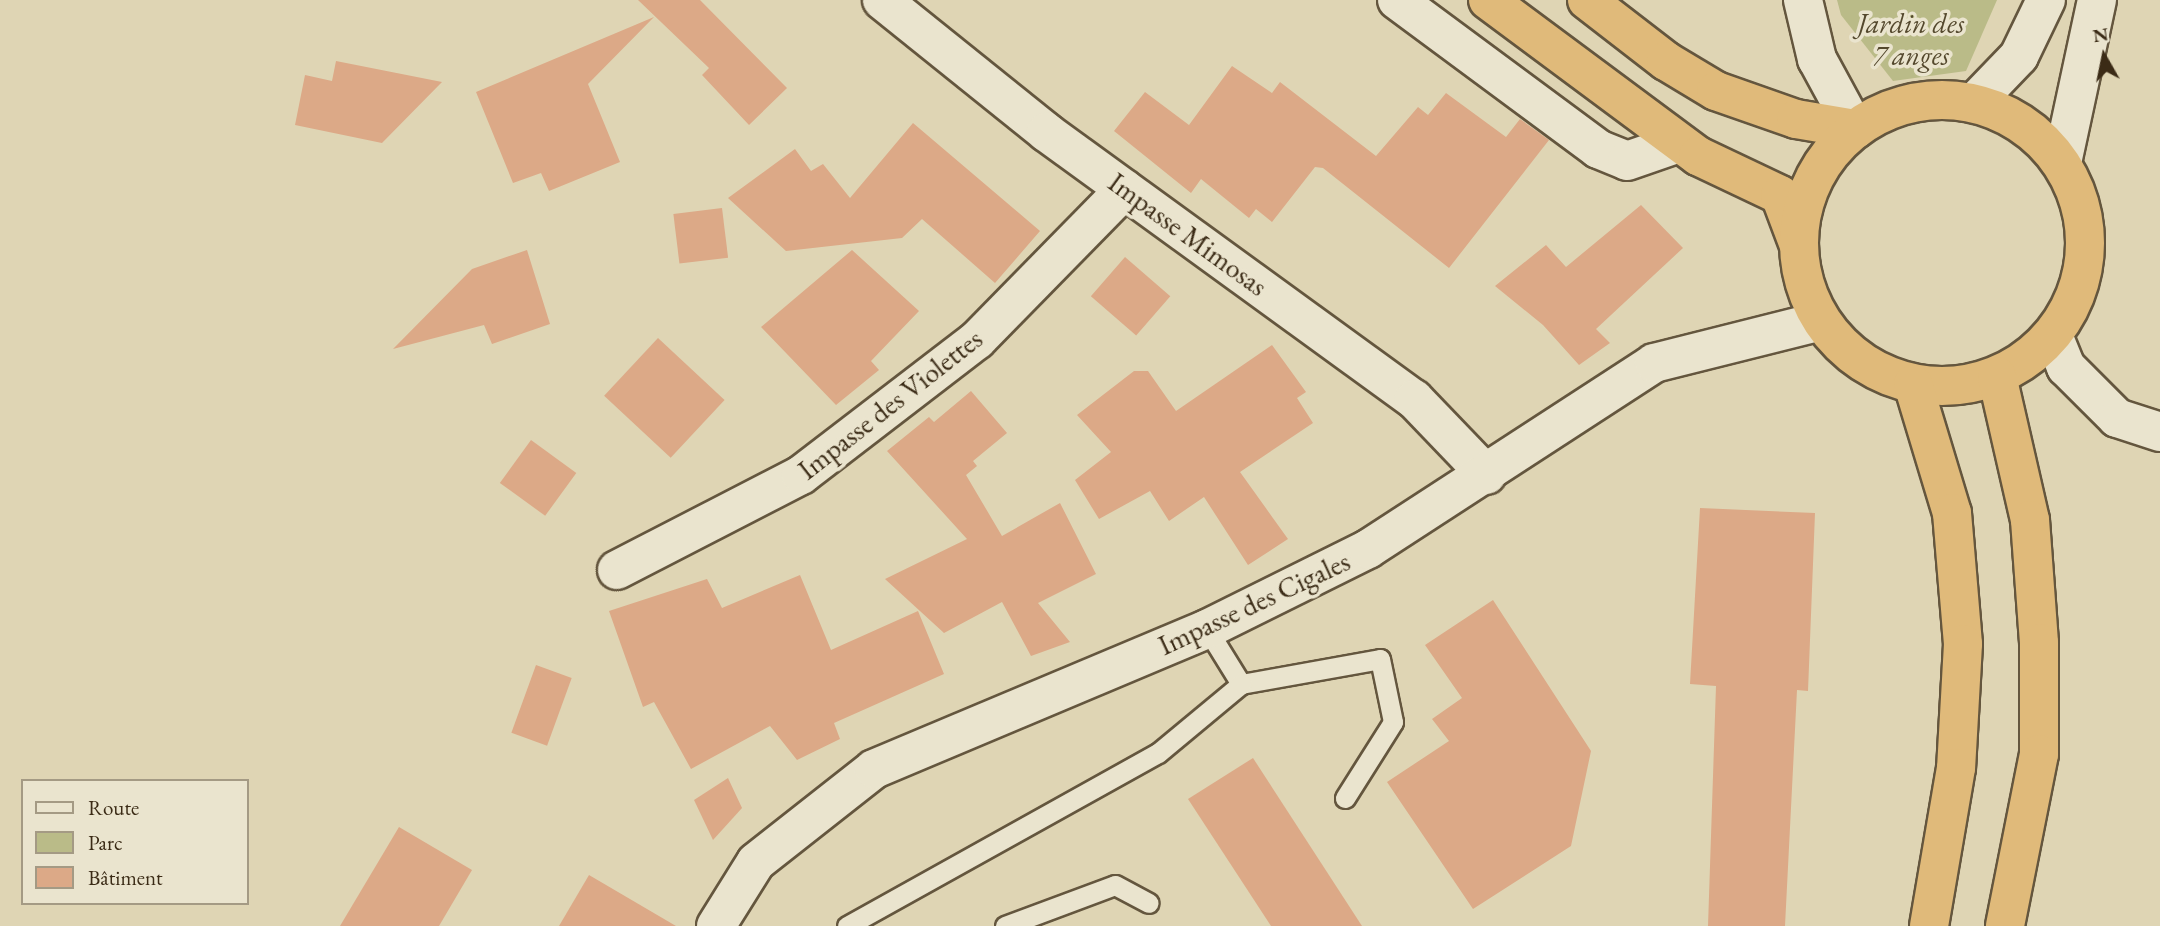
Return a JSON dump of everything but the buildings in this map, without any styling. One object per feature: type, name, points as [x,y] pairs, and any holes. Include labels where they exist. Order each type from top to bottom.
[{"type":"highway","points":[[1488,0],[1679,143],[1780,195],[1798,243],[1804,284],[1821,321],[1846,350],[1877,371],[1913,384],[1955,386],[1997,376],[2027,358],[2053,335],[2076,296],[2086,251],[2081,205],[2062,163],[2039,136],[2008,116],[1974,103],[1918,103],[1891,109],[1855,129],[1824,160],[1805,200],[1798,243]]},
{"type":"highway","points":[[1587,0],[1666,61],[1716,91],[1796,119],[1855,129]]},
{"type":"highway","points":[[1997,376],[2029,520],[2039,643],[2039,754],[2005,926]]},
{"type":"highway","points":[[1913,384],[1952,513],[1963,643],[1956,768],[1929,926]]},
{"type":"street","name":"Impasse Mimosas","points":[[882,0],[1046,132],[1414,399],[1487,475]]},
{"type":"street","points":[[1397,0],[1598,149],[1627,161],[1679,143]]},
{"type":"street","points":[[1803,0],[1817,59],[1855,129]]},
{"type":"street","points":[[1974,103],[2019,56],[2046,0]]},
{"type":"street","points":[[2062,163],[2097,0]]},
{"type":"street","name":"Impasse des Violettes","points":[[617,570],[801,475],[977,340],[1125,189]]},
{"type":"street","name":"Impasse des Cigales","points":[[716,926],[756,862],[874,769],[1206,629],[1368,549],[1487,475],[1654,363],[1821,321]]},
{"type":"street","points":[[2053,335],[2066,367],[2117,418],[2160,432]]},
{"type":"lane","points":[[1206,629],[1241,684]]},
{"type":"lane","points":[[847,926],[1158,753],[1241,684],[1380,659],[1393,722],[1345,798]]},
{"type":"lane","points":[[1005,926],[1115,885],[1149,903]]},
{"type":"green space","name":"Jardin des 7 anges","points":[[1837,0],[1997,0],[1966,71],[1893,81],[1841,15]]}]
